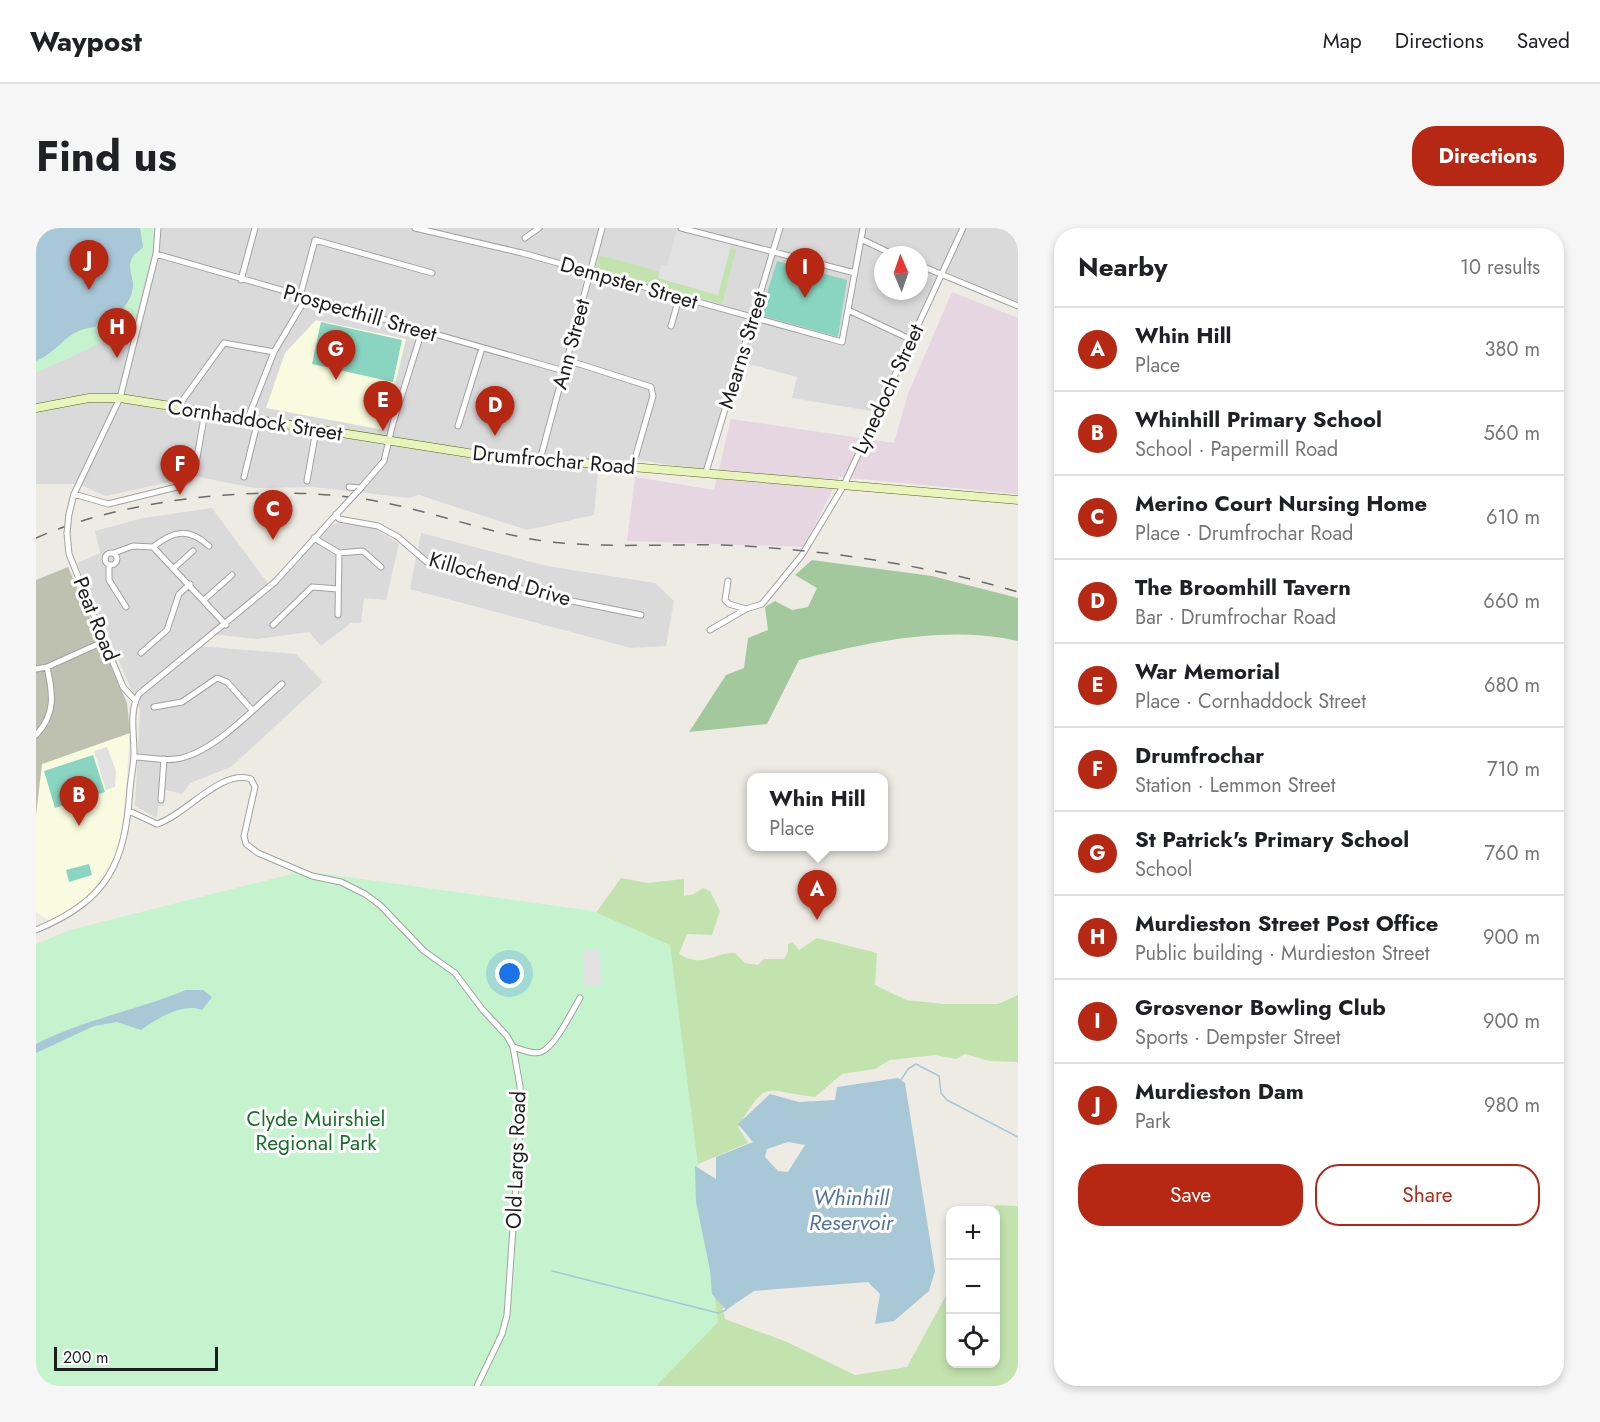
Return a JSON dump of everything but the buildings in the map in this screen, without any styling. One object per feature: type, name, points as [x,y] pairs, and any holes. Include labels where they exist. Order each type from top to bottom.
[{"type":"main road","name":"Cornhaddock Street","points":[[36,408],[89,398],[120,398],[316,430],[389,439]]},
{"type":"main road","name":"Drumfrochar Road","points":[[389,439],[468,453],[540,460],[706,472],[1018,500]]},
{"type":"street","name":"Peat Road","points":[[135,700],[123,687],[69,555],[67,533],[74,494],[120,398],[156,254],[158,228]]},
{"type":"street","points":[[241,280],[255,228]]},
{"type":"street","name":"Dempster Street","points":[[415,228],[590,272],[842,342],[848,310]]},
{"type":"street","points":[[525,238],[539,228]]},
{"type":"street","name":"Ann Street","points":[[540,460],[602,228]]},
{"type":"street","points":[[681,228],[700,231],[855,273]]},
{"type":"street","name":"Mearns Street","points":[[706,472],[780,228]]},
{"type":"street","points":[[863,228],[848,310],[912,340]]},
{"type":"street","name":"Lynedoch Street","points":[[710,630],[746,609],[762,603],[802,555],[844,485],[963,228]]},
{"type":"street","points":[[861,239],[875,246]]},
{"type":"street","points":[[248,418],[274,352],[303,297],[315,240],[432,273]]},
{"type":"street","name":"Prospecthill Street","points":[[156,254],[564,371]]},
{"type":"street","points":[[928,269],[1016,305],[1018,296]]},
{"type":"street","points":[[671,326],[679,298]]},
{"type":"street","points":[[36,930],[76,911],[107,878],[119,859],[129,811],[134,756],[135,700],[145,688],[226,625],[275,582],[384,461],[422,331]]},
{"type":"street","points":[[177,408],[224,343],[274,352]]},
{"type":"street","points":[[459,426],[482,348]]},
{"type":"street","points":[[567,360],[651,387],[653,391],[636,454]]},
{"type":"street","points":[[74,494],[108,504],[177,487],[189,479],[196,463],[206,412]]},
{"type":"street","points":[[244,477],[258,420]]},
{"type":"street","points":[[307,481],[316,430]]},
{"type":"street","points":[[349,487],[360,489]]},
{"type":"street","name":"Killochend Drive","points":[[336,514],[339,519],[378,526],[398,537],[428,562],[547,596],[641,615]]},
{"type":"street","points":[[153,548],[165,538],[187,533],[197,535],[209,546]]},
{"type":"street","points":[[314,538],[339,553],[363,550],[381,567]]},
{"type":"street","points":[[126,607],[109,580],[109,565],[105,561],[105,556],[133,546],[153,548],[226,625]]},
{"type":"street","points":[[174,568],[193,551]]},
{"type":"street","points":[[338,615],[339,553]]},
{"type":"street","points":[[109,565],[116,561],[114,554]]},
{"type":"street","points":[[204,600],[232,575]]},
{"type":"street","points":[[728,581],[725,600],[729,604],[746,609]]},
{"type":"street","points":[[141,653],[167,630],[180,594],[189,584]]},
{"type":"street","points":[[273,625],[312,587],[338,589]]},
{"type":"street","points":[[36,669],[47,668],[105,641]]},
{"type":"street","points":[[36,735],[46,724],[53,700],[47,668]]},
{"type":"street","points":[[154,707],[182,702],[217,678],[227,682],[252,710]]},
{"type":"street","points":[[134,756],[164,759],[184,757],[213,743],[282,684]]},
{"type":"street","points":[[161,800],[164,759]]},
{"type":"street","name":"Old Largs Road","points":[[129,811],[157,824],[167,821],[214,787],[232,779],[251,779],[255,787],[244,836],[251,849],[312,876],[341,882],[365,894],[380,905],[424,951],[456,973],[513,1047],[520,1086],[520,1126],[507,1315],[501,1334],[477,1386]]},
{"type":"street","points":[[513,1047],[533,1052],[546,1048],[580,998]]},
{"type":"shaded area","points":[[158,228],[1018,228],[1018,304],[944,271],[877,412],[792,398],[797,377],[738,361],[704,470],[639,460],[599,460],[594,515],[527,530],[419,495],[409,498],[313,487],[254,488],[184,474],[178,480],[106,496],[78,484],[36,484],[36,372],[133,326]]},
{"type":"shaded area","points":[[677,228],[732,242],[718,295],[658,278],[661,265],[667,266]]},
{"type":"shaded area","points":[[952,292],[1018,318],[1018,494],[839,477],[804,547],[627,541],[635,477],[714,490],[731,419],[894,443],[908,394]]},
{"type":"shaded area","points":[[316,320],[406,339],[384,430],[266,408],[285,353]]},
{"type":"shaded area","points":[[212,508],[270,586],[332,525],[338,523],[372,527],[399,544],[386,600],[364,598],[361,623],[351,623],[321,646],[309,632],[257,639],[211,634],[198,646],[296,654],[323,682],[231,767],[190,783],[182,794],[166,790],[163,806],[158,806],[157,818],[135,806],[140,710],[77,563],[100,553],[95,531],[143,518]]},
{"type":"shaded area","points":[[421,533],[547,566],[655,583],[674,601],[666,646],[631,648],[410,589]]},
{"type":"shaded area","points":[[68,567],[127,703],[130,733],[42,764],[36,815],[36,580]]},
{"type":"shaded area","points":[[130,733],[125,801],[120,838],[114,857],[86,900],[50,921],[36,912],[36,815],[42,764]]},
{"type":"shaded area","points":[[107,747],[116,771],[115,787],[106,790],[94,751]]},
{"type":"shaded area","points":[[583,950],[600,950],[601,985],[584,985]]},
{"type":"green space","points":[[36,228],[158,228],[133,326],[36,372]]},
{"type":"green space","points":[[730,248],[736,249],[722,304],[596,268],[599,256],[607,257],[660,272],[658,278],[718,295]]},
{"type":"green space","points":[[777,261],[847,280],[838,337],[760,315]]},
{"type":"green space","points":[[321,322],[402,340],[393,382],[312,364]]},
{"type":"green space","points":[[812,560],[932,576],[1018,598],[1018,641],[991,636],[936,635],[880,642],[799,660],[767,724],[689,732],[726,675],[744,668],[748,638],[768,630],[765,607],[775,601],[792,610],[808,607],[817,588],[795,575]]},
{"type":"green space","points":[[93,755],[105,792],[55,808],[44,771]]},
{"type":"green space","points":[[89,864],[92,875],[69,882],[66,870]]},
{"type":"green space","name":"Clyde Muirshiel Regional Park","points":[[304,871],[593,911],[670,945],[718,1322],[656,1386],[36,1386],[36,944],[70,930]]},
{"type":"green space","points":[[621,878],[648,883],[684,879],[684,896],[694,894],[703,888],[710,891],[720,911],[712,935],[687,934],[679,954],[688,958],[703,960],[735,953],[745,963],[758,965],[764,959],[784,959],[788,952],[788,944],[792,942],[799,950],[817,938],[877,953],[875,985],[906,1000],[945,1004],[998,1004],[1018,995],[1018,1062],[990,1061],[965,1054],[956,1059],[935,1055],[890,1060],[875,1069],[842,1074],[815,1097],[768,1091],[755,1101],[738,1127],[748,1143],[691,1167],[725,1319],[787,1342],[855,1375],[907,1367],[946,1295],[946,1368],[1000,1368],[1000,1206],[995,1206],[996,1205],[1018,1206],[1018,1386],[483,1386],[590,921]]},
{"type":"water","points":[[36,228],[140,228],[143,247],[131,260],[132,293],[119,313],[116,316],[104,314],[95,327],[76,332],[36,361]]},
{"type":"water","points":[[186,990],[203,990],[212,997],[202,1010],[187,1008],[178,1010],[141,1030],[117,1022],[94,1026],[36,1053],[36,1044],[54,1035]]},
{"type":"water","name":"Whinhill Reservoir","points":[[898,1078],[905,1083],[935,1271],[929,1291],[894,1321],[875,1324],[880,1294],[868,1282],[754,1291],[726,1310],[712,1294],[710,1270],[696,1202],[695,1166],[716,1179],[716,1157],[753,1142],[738,1124],[770,1094],[799,1102],[835,1100],[837,1087]],"holes":[[[788,1142],[805,1145],[788,1172],[778,1171],[765,1157],[767,1149]]]},
{"type":"waterway","points":[[901,1080],[908,1069],[916,1064],[939,1076],[941,1093],[947,1100],[1018,1137]]},
{"type":"waterway","points":[[552,1271],[718,1313],[726,1310]]},
{"type":"railway","points":[[36,538],[115,512],[160,503],[206,497],[298,493],[381,502],[508,534],[551,542],[615,545],[722,545],[834,554],[946,573],[1018,592]]},
{"type":"place","name":"Murdieston Dam","points":[[89,290]]},
{"type":"place","name":"Grosvenor Bowling Club","points":[[805,298]]},
{"type":"place","name":"Murdieston Street Post Office","points":[[117,358]]},
{"type":"place","name":"St Patrick's Primary School","points":[[336,380]]},
{"type":"place","name":"War Memorial","points":[[383,431]]},
{"type":"place","name":"The Broomhill Tavern","points":[[495,436]]},
{"type":"place","name":"Drumfrochar","points":[[180,495]]},
{"type":"place","name":"Merino Court Nursing Home","points":[[273,540]]},
{"type":"place","name":"Whinhill Primary School","points":[[79,826]]},
{"type":"place","name":"Whin Hill","points":[[817,920]]}]
